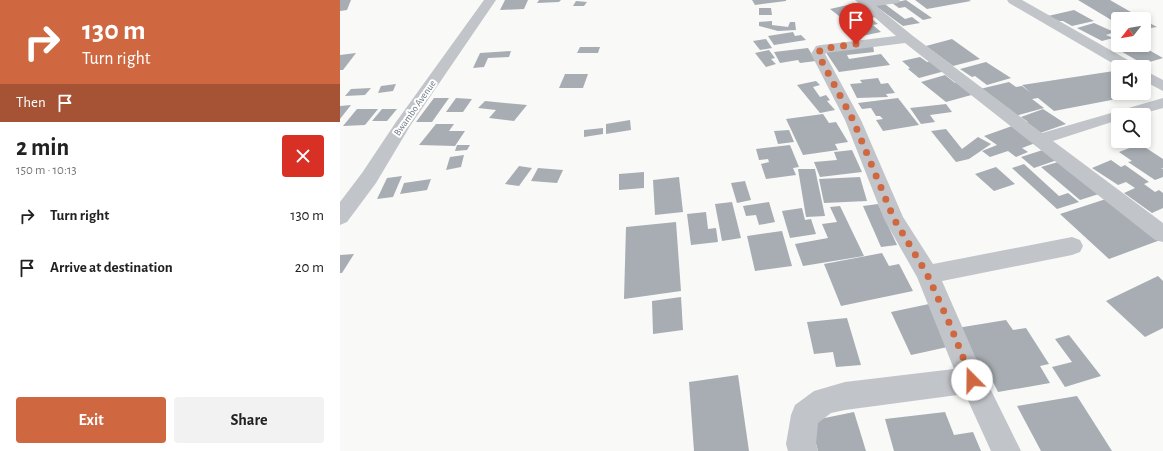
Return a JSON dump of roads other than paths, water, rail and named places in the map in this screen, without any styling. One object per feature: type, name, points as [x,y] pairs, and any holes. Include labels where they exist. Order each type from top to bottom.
[{"type":"street","name":"Bwambo Avenue","points":[[340,217],[369,178],[402,126],[490,0]]},
{"type":"street","points":[[864,2],[894,0]]},
{"type":"street","points":[[1013,0],[1118,60]]},
{"type":"street","points":[[864,2],[908,39],[1163,234]]},
{"type":"street","points":[[908,39],[821,49],[818,54],[853,120],[894,219],[927,274],[951,327],[972,380],[1006,451]]},
{"type":"street","points":[[1151,79],[1163,86]]},
{"type":"street","points":[[1145,108],[1163,103]]},
{"type":"street","points":[[1040,139],[1111,117]]},
{"type":"street","points":[[927,274],[1072,246]]},
{"type":"street","points":[[803,451],[801,444],[805,415],[824,401],[845,396],[972,380]]}]
